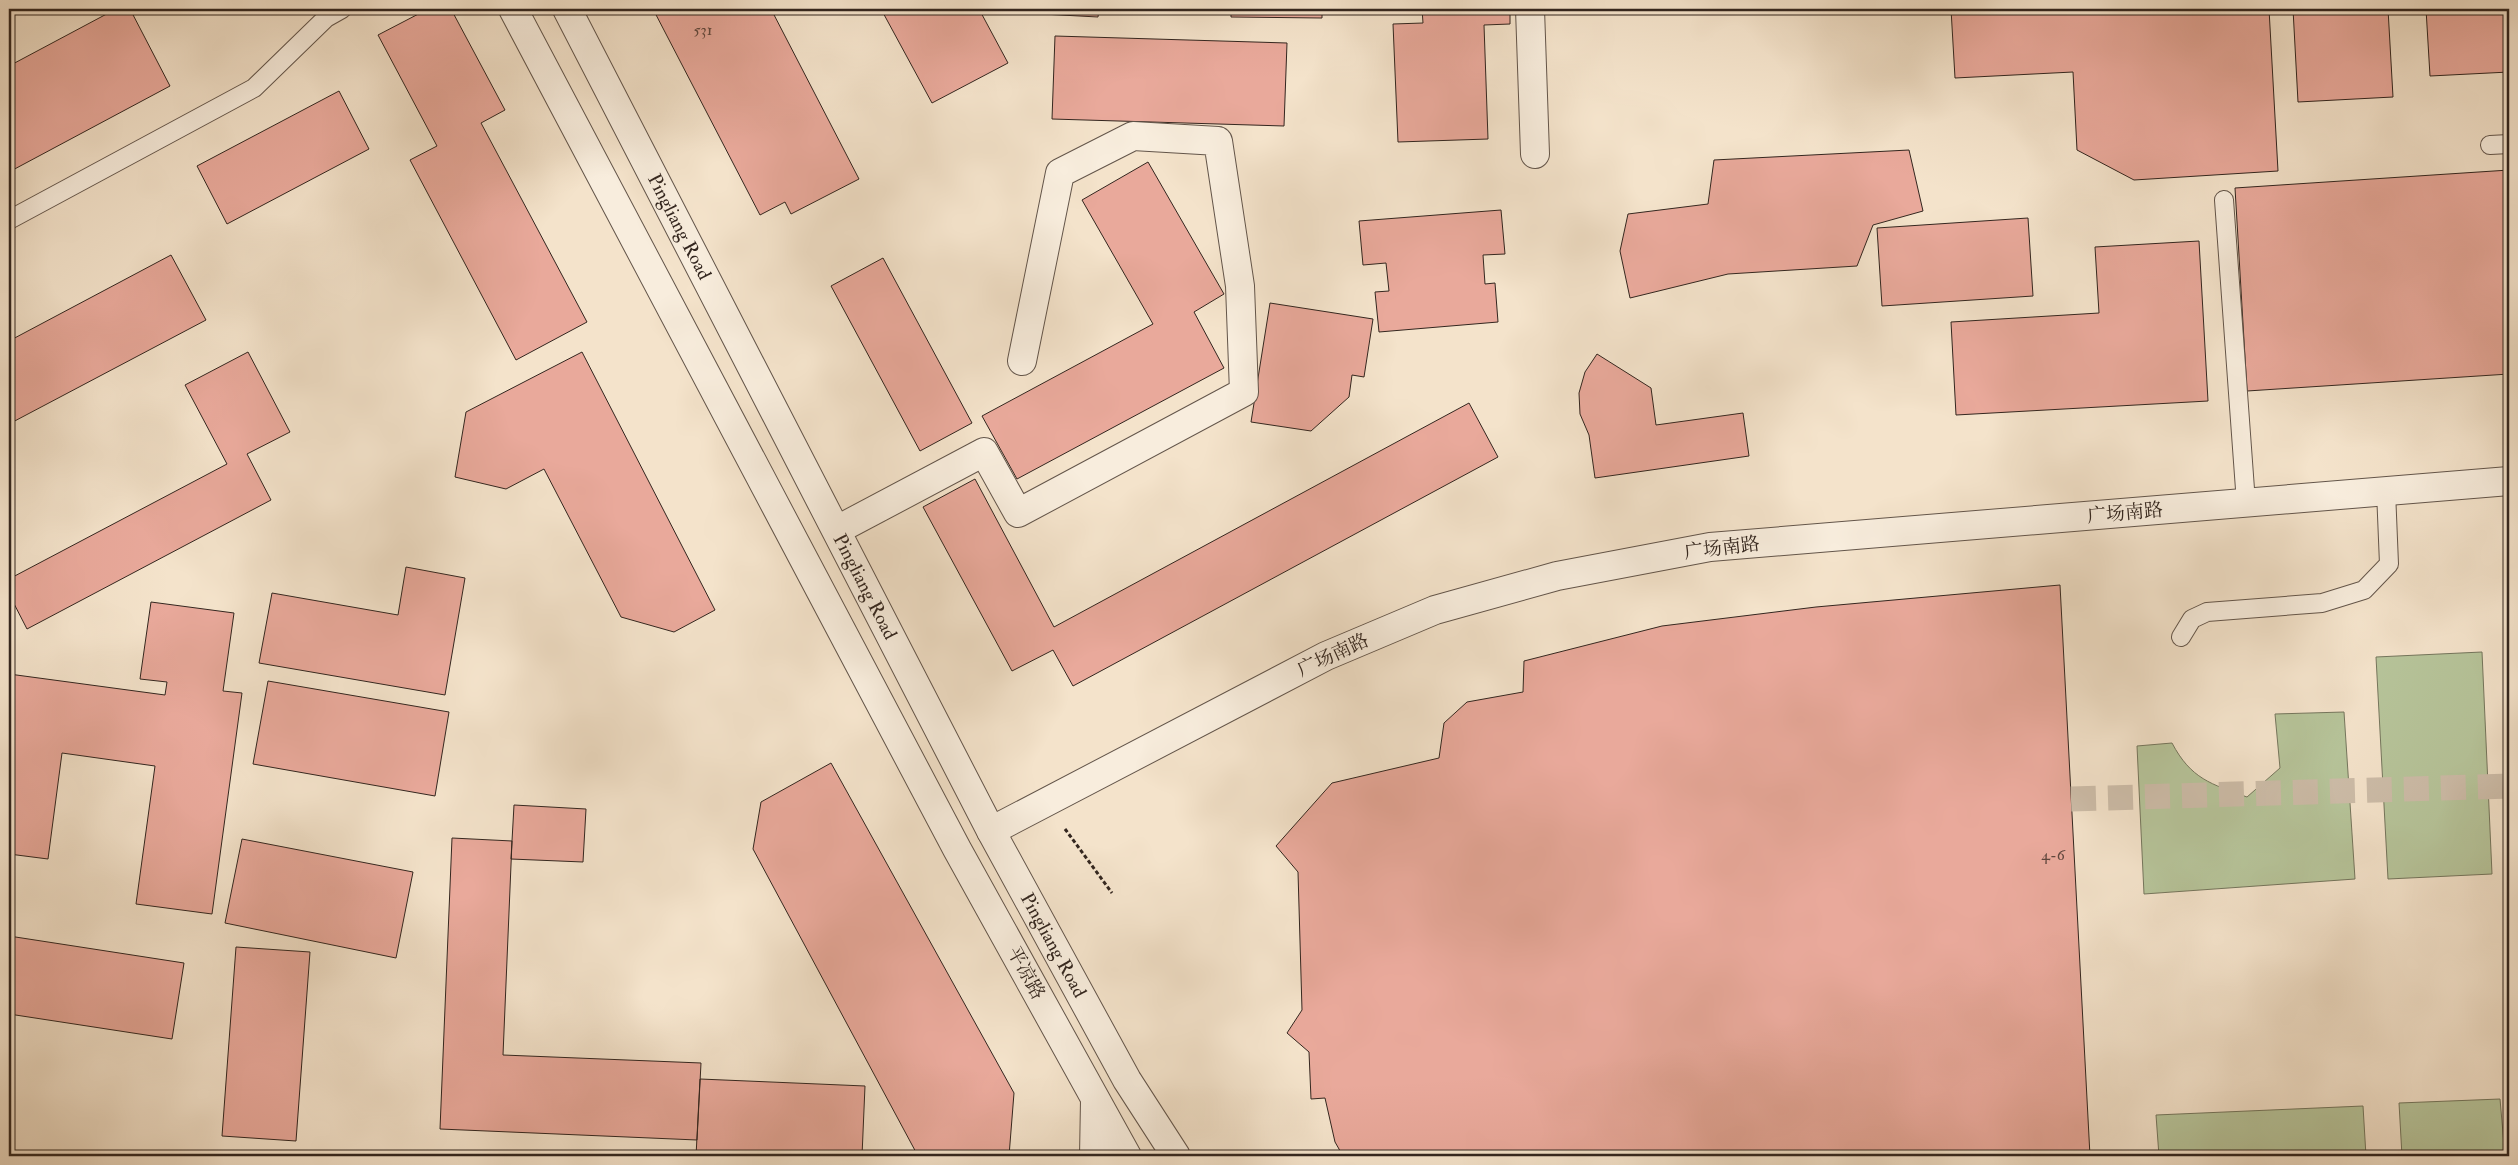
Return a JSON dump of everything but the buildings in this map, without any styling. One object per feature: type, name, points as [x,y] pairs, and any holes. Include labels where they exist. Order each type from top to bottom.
[{"type":"street","name":"平凉路","points":[[514,9],[826,604],[957,849],[1095,1098]]},
{"type":"street","name":"Pingliang Road","points":[[568,9],[991,831],[1127,1080],[1176,1156]]},
{"type":"street","points":[[1530,9],[1535,154]]},
{"type":"street","points":[[837,530],[984,452],[1018,512],[1244,392],[1240,286],[1218,141],[1133,136],[1060,173],[1022,361]]},
{"type":"street","name":"广场南路","points":[[991,831],[1326,656],[1435,610],[1557,576],[1710,547],[2509,481]]},
{"type":"street","points":[[1094,1156],[1095,1098]]},
{"type":"street","points":[[1095,1098],[1127,1156]]},
{"type":"lane","points":[[9,220],[254,88],[326,18],[342,9]]},
{"type":"lane","points":[[2490,145],[2509,144]]},
{"type":"lane","points":[[2224,200],[2246,503]]},
{"type":"lane","points":[[2181,637],[2192,619],[2207,612],[2322,603],[2364,590],[2389,564],[2386,491]]},
{"type":"path","points":[[1045,803],[1112,893]]},
{"type":"green space","points":[[2482,652],[2492,874],[2388,879],[2376,657]]},
{"type":"green space","points":[[2344,712],[2355,879],[2144,894],[2137,746],[2172,743],[2187,765],[2203,779],[2247,797],[2280,768],[2275,714]]},
{"type":"green space","points":[[2500,1099],[2505,1156],[2402,1156],[2399,1103]]},
{"type":"green space","points":[[2363,1106],[2366,1156],[2159,1156],[2156,1115]]},
{"type":"tunnel","points":[[2071,799],[2509,786]]}]
